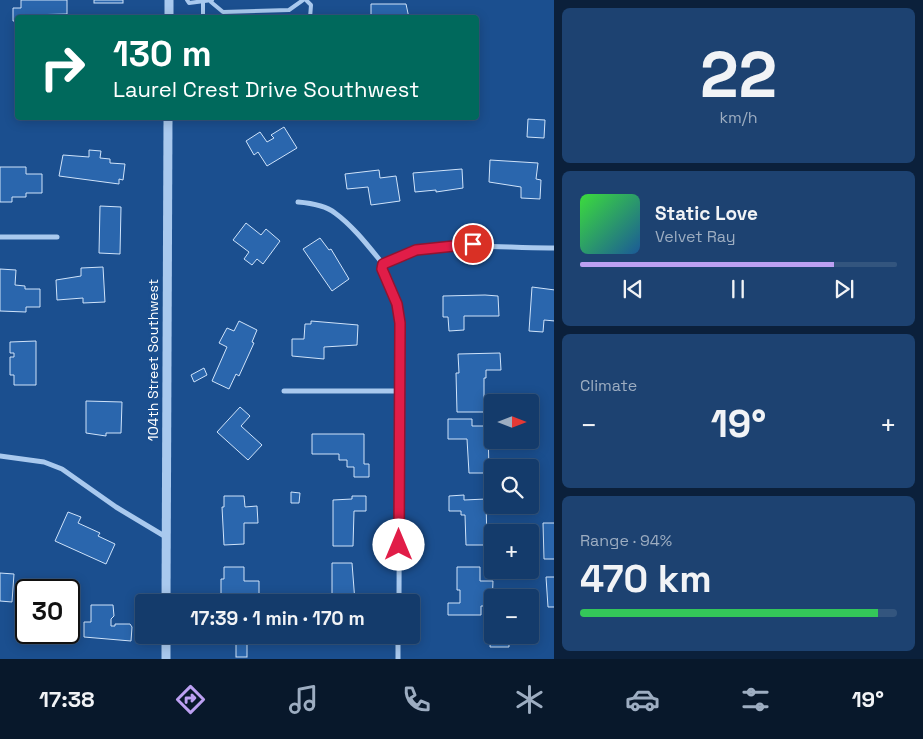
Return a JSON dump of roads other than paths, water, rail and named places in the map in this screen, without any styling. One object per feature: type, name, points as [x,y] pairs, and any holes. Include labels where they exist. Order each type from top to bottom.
[{"type":"street","points":[[169,0],[169,15]]},
{"type":"street","name":"104th Street Southwest","points":[[166,594],[168,120]]},
{"type":"street","points":[[298,202],[335,212],[383,264],[382,269],[397,304],[400,323],[399,594]]},
{"type":"street","points":[[0,237],[57,237]]},
{"type":"street","points":[[383,264],[416,250],[473,244],[554,248]]},
{"type":"street","points":[[284,391],[400,391]]},
{"type":"street","points":[[0,456],[44,462],[62,469],[166,537]]},
{"type":"street","points":[[166,644],[166,659]]},
{"type":"street","points":[[398,644],[398,659]]},
{"type":"lane","points":[[186,0],[189,3],[211,1],[223,12],[289,10],[304,0],[311,5],[310,15]]},
{"type":"lane","points":[[203,2],[203,15]]}]
